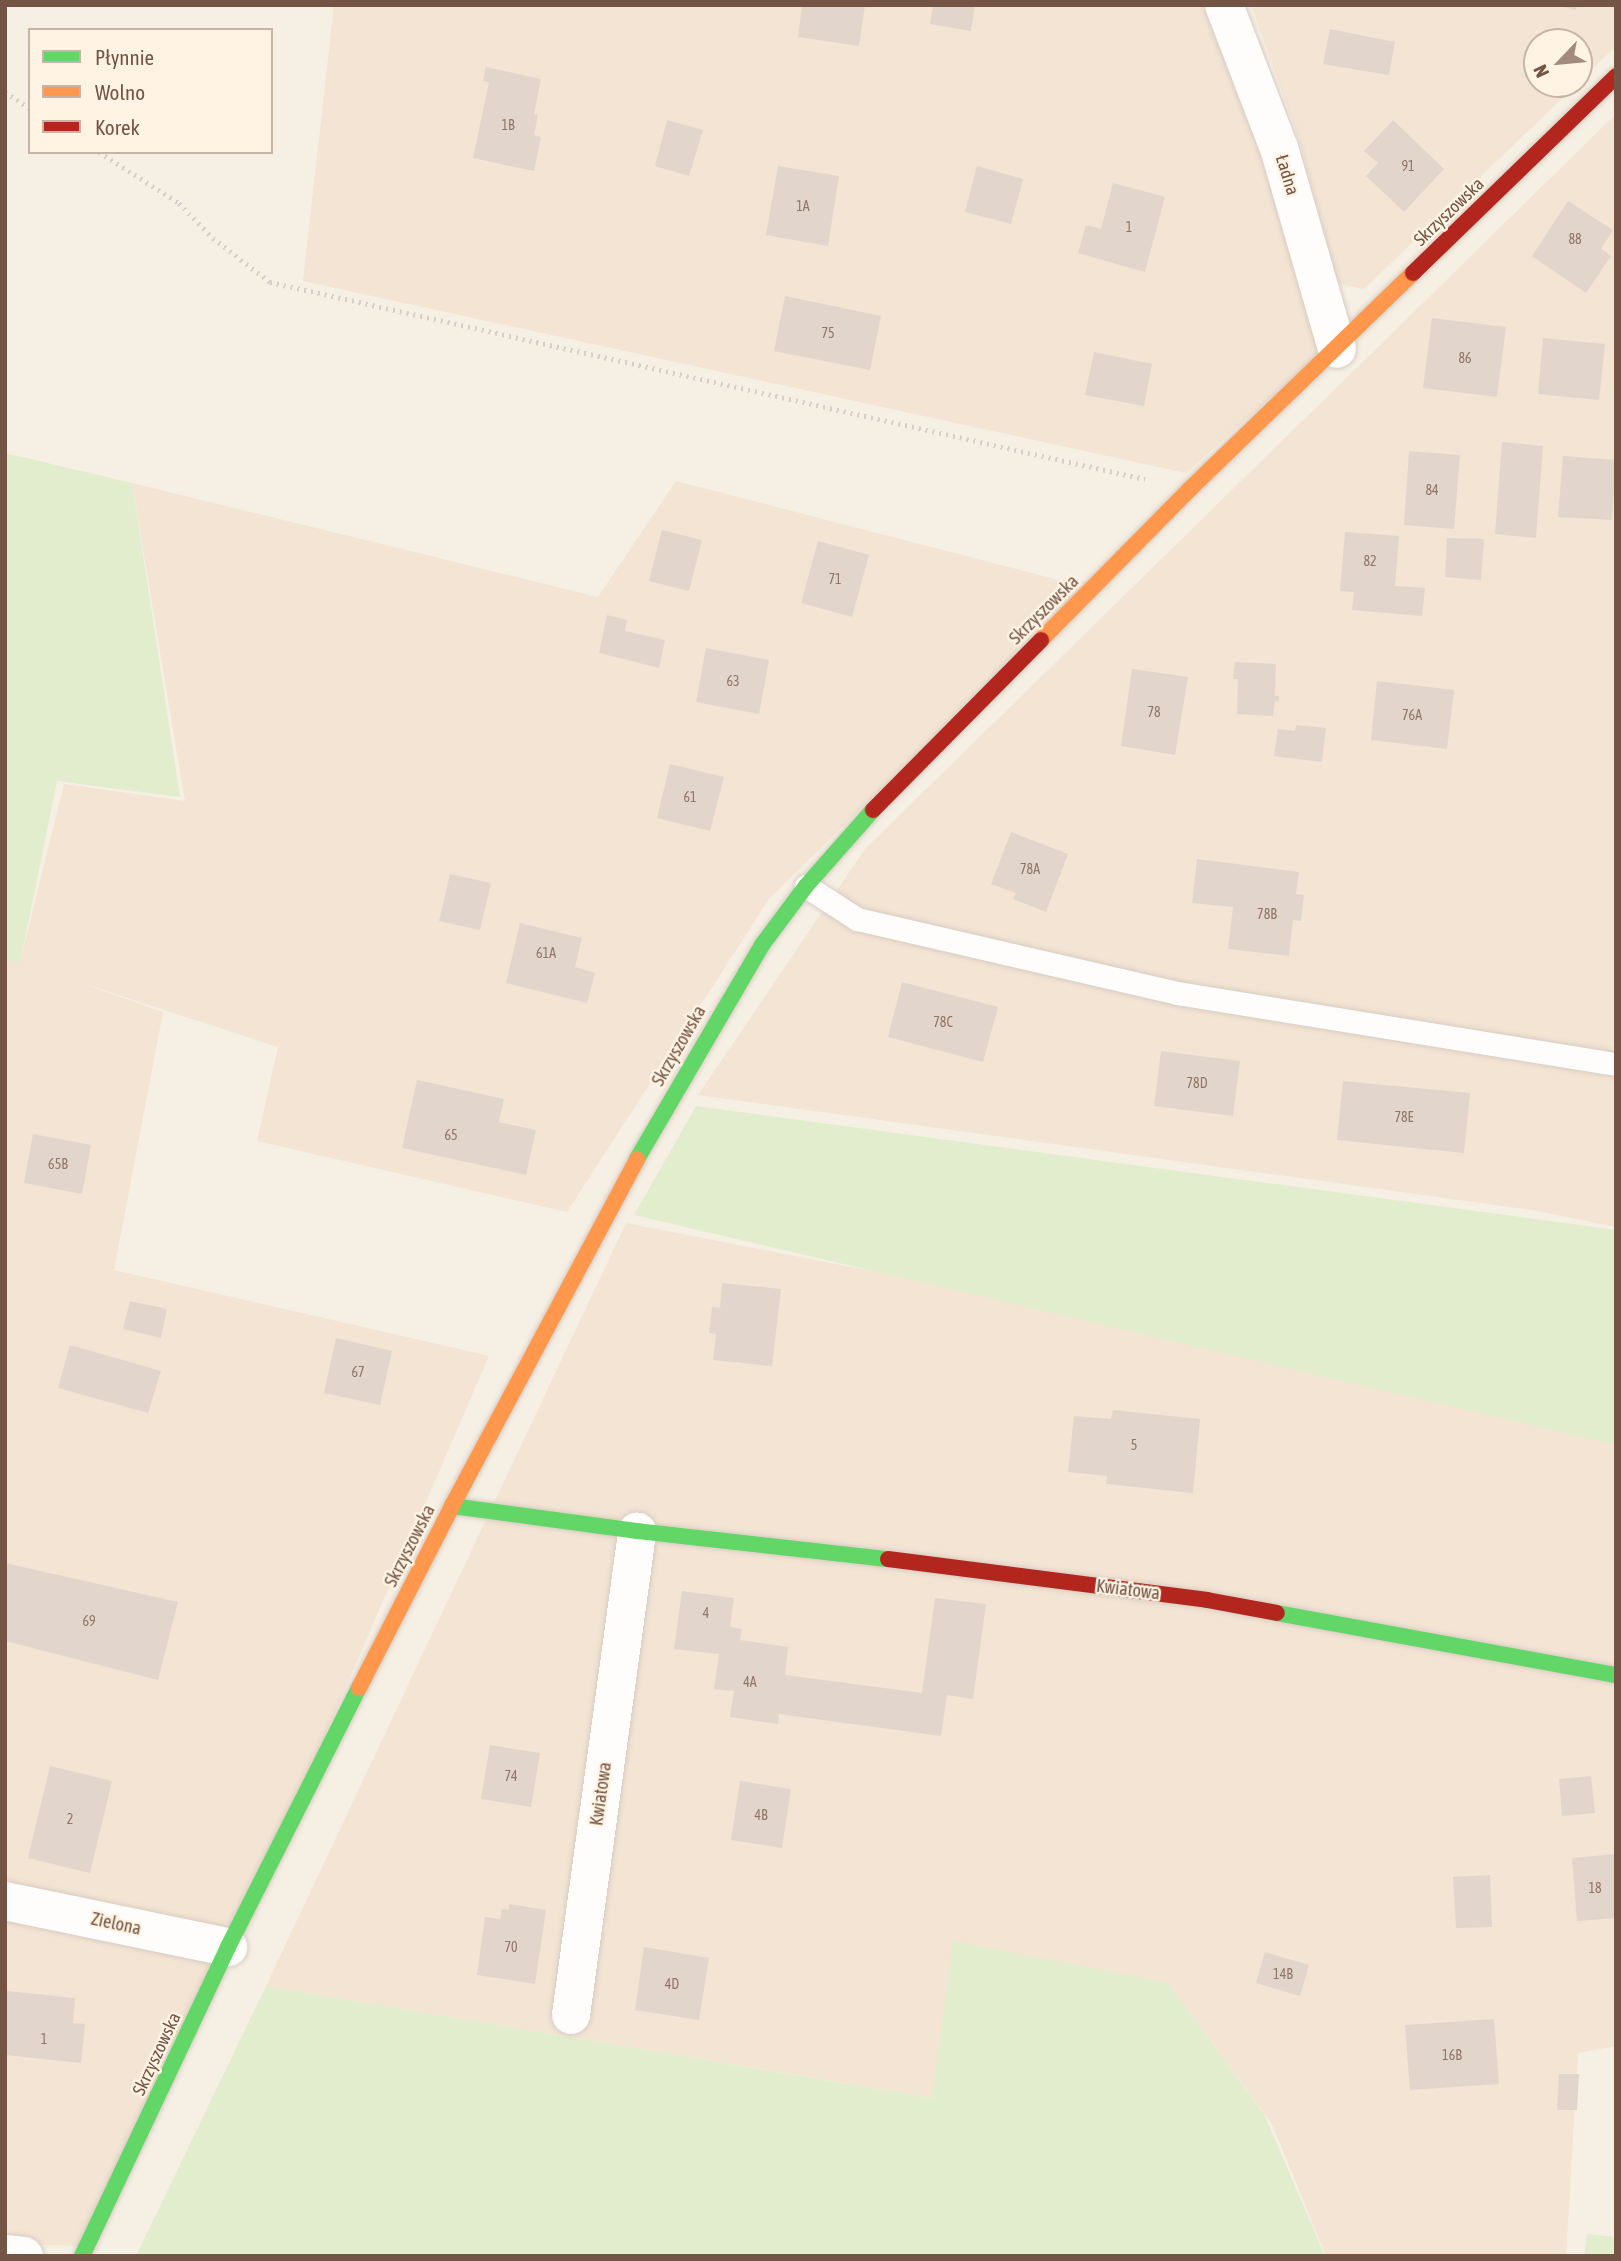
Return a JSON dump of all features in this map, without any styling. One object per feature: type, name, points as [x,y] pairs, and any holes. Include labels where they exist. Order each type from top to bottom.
[{"type":"street","name":"Ładna","points":[[1224,5],[1279,148],[1337,349]]},
{"type":"street","name":"Skrzyszowska","points":[[82,2256],[228,1947],[452,1506],[613,1199],[762,945],[806,887],[883,801],[1190,489],[1616,76]]},
{"type":"street","name":"Kwiatowa","points":[[452,1506],[1207,1600],[1616,1675]]},
{"type":"street","name":"Kwiatowa","points":[[571,2015],[637,1531]]},
{"type":"street","name":"Zielona","points":[[5,1902],[228,1947]]},
{"type":"street","points":[[5,2254],[24,2256]]},
{"type":"lane","points":[[806,887],[857,919],[1177,993],[1616,1064]]},
{"type":"path","points":[[5,92],[28,107]]},
{"type":"path","points":[[102,154],[179,203],[213,238],[271,282],[1190,489]]},
{"type":"shaded area","points":[[334,5],[1203,5],[1302,261],[1326,348],[1186,473],[303,281]]},
{"type":"shaded area","points":[[1251,5],[1616,5],[1616,46],[1593,68],[1593,28],[1523,28],[1523,98],[1562,98],[1364,289],[1338,284],[1299,139]]},
{"type":"shaded area","points":[[1616,114],[1616,1227],[1532,1210],[698,1095],[865,849]]},
{"type":"shaded area","points":[[676,481],[1086,587],[769,899],[567,1212],[257,1141],[278,1047],[72,980],[163,1012],[114,1270],[489,1356],[319,1749],[83,2246],[5,2244],[5,960],[20,962],[64,784],[185,801],[132,483],[598,597]]},
{"type":"shaded area","points":[[626,1223],[1436,1381],[1616,1445],[1616,2046],[1578,2053],[1566,2256],[1326,2256],[1272,2124],[1168,1983],[933,2098],[266,1986]]},
{"type":"green space","points":[[5,453],[132,483],[180,797],[57,781],[20,963],[5,960]]},
{"type":"green space","points":[[696,1106],[1616,1230],[1616,1445],[634,1215]]},
{"type":"green space","points":[[953,1941],[1168,1983],[1264,2114],[1325,2256],[136,2256],[266,1986],[932,2098]]},
{"type":"green space","points":[[1587,2234],[1616,2237],[1616,2256],[1584,2256]]},
{"type":"building","points":[[802,5],[865,5],[859,46],[798,37]]},
{"type":"building","points":[[933,5],[975,5],[971,31],[930,24]]},
{"type":"building","points":[[1557,5],[1577,5],[1576,10]]},
{"type":"building","points":[[1330,29],[1395,42],[1389,75],[1323,64]]},
{"type":"building","points":[[486,67],[541,79],[534,114],[538,115],[534,135],[541,137],[534,171],[473,158],[489,82],[483,81]]},
{"type":"building","points":[[667,120],[703,130],[689,176],[655,166]]},
{"type":"building","points":[[1393,120],[1444,169],[1404,212],[1366,176],[1378,163],[1364,151]]},
{"type":"building","points":[[778,166],[839,176],[828,246],[766,235]]},
{"type":"building","points":[[977,166],[1023,179],[1011,224],[965,212]]},
{"type":"building","points":[[1113,183],[1165,197],[1145,272],[1078,253],[1086,225],[1101,229]]},
{"type":"building","points":[[1568,201],[1613,230],[1601,249],[1611,256],[1586,293],[1532,256]]},
{"type":"building","points":[[785,296],[881,316],[870,370],[774,351]]},
{"type":"building","points":[[1432,318],[1506,327],[1497,397],[1423,388]]},
{"type":"building","points":[[1543,338],[1605,344],[1599,400],[1538,394]]},
{"type":"building","points":[[1094,352],[1152,364],[1144,406],[1085,395]]},
{"type":"building","points":[[1502,442],[1543,446],[1536,538],[1495,534]]},
{"type":"building","points":[[1409,451],[1460,455],[1454,529],[1404,525]]},
{"type":"building","points":[[1563,456],[1616,460],[1612,520],[1558,517]]},
{"type":"building","points":[[662,530],[702,540],[689,591],[649,581]]},
{"type":"building","points":[[1345,532],[1399,536],[1395,586],[1425,588],[1422,616],[1352,610],[1354,592],[1340,591]]},
{"type":"building","points":[[1447,538],[1484,539],[1481,580],[1445,577]]},
{"type":"building","points":[[818,541],[869,555],[852,617],[801,603]]},
{"type":"building","points":[[607,615],[627,620],[625,631],[665,640],[659,668],[599,653]]},
{"type":"building","points":[[706,648],[769,660],[759,714],[696,702]]},
{"type":"building","points":[[1235,662],[1276,664],[1275,696],[1279,696],[1279,702],[1275,701],[1273,716],[1237,714],[1238,679],[1233,679]]},
{"type":"building","points":[[1132,669],[1188,677],[1175,755],[1121,746]]},
{"type":"building","points":[[1377,681],[1454,690],[1447,749],[1371,740]]},
{"type":"building","points":[[1296,725],[1326,728],[1322,762],[1274,756],[1278,729],[1295,731]]},
{"type":"building","points":[[670,764],[724,777],[710,831],[657,818]]},
{"type":"building","points":[[1011,832],[1068,854],[1046,912],[1013,899],[1016,893],[991,884]]},
{"type":"building","points":[[1197,859],[1299,872],[1296,894],[1304,895],[1301,921],[1293,920],[1289,956],[1228,949],[1233,907],[1192,903]]},
{"type":"building","points":[[450,874],[491,883],[480,930],[439,921]]},
{"type":"building","points":[[520,923],[582,938],[575,967],[595,973],[587,1003],[506,983]]},
{"type":"building","points":[[902,982],[998,1007],[983,1062],[888,1037]]},
{"type":"building","points":[[1161,1051],[1240,1061],[1233,1116],[1154,1106]]},
{"type":"building","points":[[417,1080],[504,1099],[499,1122],[536,1130],[526,1175],[402,1148]]},
{"type":"building","points":[[1343,1081],[1470,1093],[1464,1153],[1337,1140]]},
{"type":"building","points":[[33,1134],[91,1145],[82,1194],[24,1183]]},
{"type":"building","points":[[722,1283],[781,1289],[772,1366],[713,1360],[716,1334],[709,1333],[712,1307],[720,1308]]},
{"type":"building","points":[[130,1301],[167,1309],[161,1338],[123,1329]]},
{"type":"building","points":[[336,1338],[392,1351],[380,1405],[324,1393]]},
{"type":"building","points":[[70,1345],[161,1371],[148,1413],[58,1388]]},
{"type":"building","points":[[1113,1410],[1200,1419],[1193,1493],[1106,1484],[1107,1476],[1068,1472],[1074,1416],[1111,1419]]},
{"type":"building","points":[[5,1563],[178,1602],[158,1680],[5,1641]]},
{"type":"building","points":[[682,1591],[734,1598],[730,1627],[742,1629],[740,1640],[788,1647],[785,1675],[922,1693],[935,1598],[986,1604],[973,1699],[947,1695],[941,1736],[779,1714],[778,1724],[730,1717],[734,1691],[714,1689],[719,1654],[674,1649]]},
{"type":"building","points":[[490,1745],[540,1753],[531,1807],[481,1799]]},
{"type":"building","points":[[50,1766],[112,1781],[90,1873],[28,1858]]},
{"type":"building","points":[[1591,1776],[1595,1813],[1562,1816],[1559,1779]]},
{"type":"building","points":[[740,1781],[791,1789],[782,1848],[731,1840]]},
{"type":"building","points":[[1616,1854],[1616,1918],[1577,1921],[1572,1858]]},
{"type":"building","points":[[1490,1875],[1492,1927],[1456,1928],[1453,1877]]},
{"type":"building","points":[[509,1904],[546,1910],[535,1984],[477,1975],[485,1917],[500,1919],[502,1909],[509,1910]]},
{"type":"building","points":[[644,1947],[709,1958],[699,2020],[635,2010]]},
{"type":"building","points":[[1265,1952],[1309,1965],[1300,1996],[1256,1983]]},
{"type":"building","points":[[7,1991],[75,1998],[73,2023],[85,2024],[81,2063],[5,2055]]},
{"type":"building","points":[[1494,2019],[1499,2084],[1410,2090],[1405,2025]]},
{"type":"building","points":[[1559,2074],[1579,2074],[1577,2110],[1557,2110]]},
{"type":"traffic: fast","points":[[637,1159],[762,945],[806,886],[873,810]]},
{"type":"traffic: fast","points":[[452,1506],[637,1531],[888,1559]]},
{"type":"traffic: fast","points":[[1277,1613],[1616,1675]]},
{"type":"traffic: fast","points":[[82,2256],[228,1947],[359,1688]]},
{"type":"traffic: slow","points":[[1041,640],[1190,489],[1413,273]]},
{"type":"traffic: slow","points":[[359,1688],[452,1506],[637,1159]]},
{"type":"traffic: jam","points":[[1413,273],[1616,76]]},
{"type":"traffic: jam","points":[[873,810],[1041,640]]},
{"type":"traffic: jam","points":[[888,1559],[1207,1600],[1277,1613]]}]
